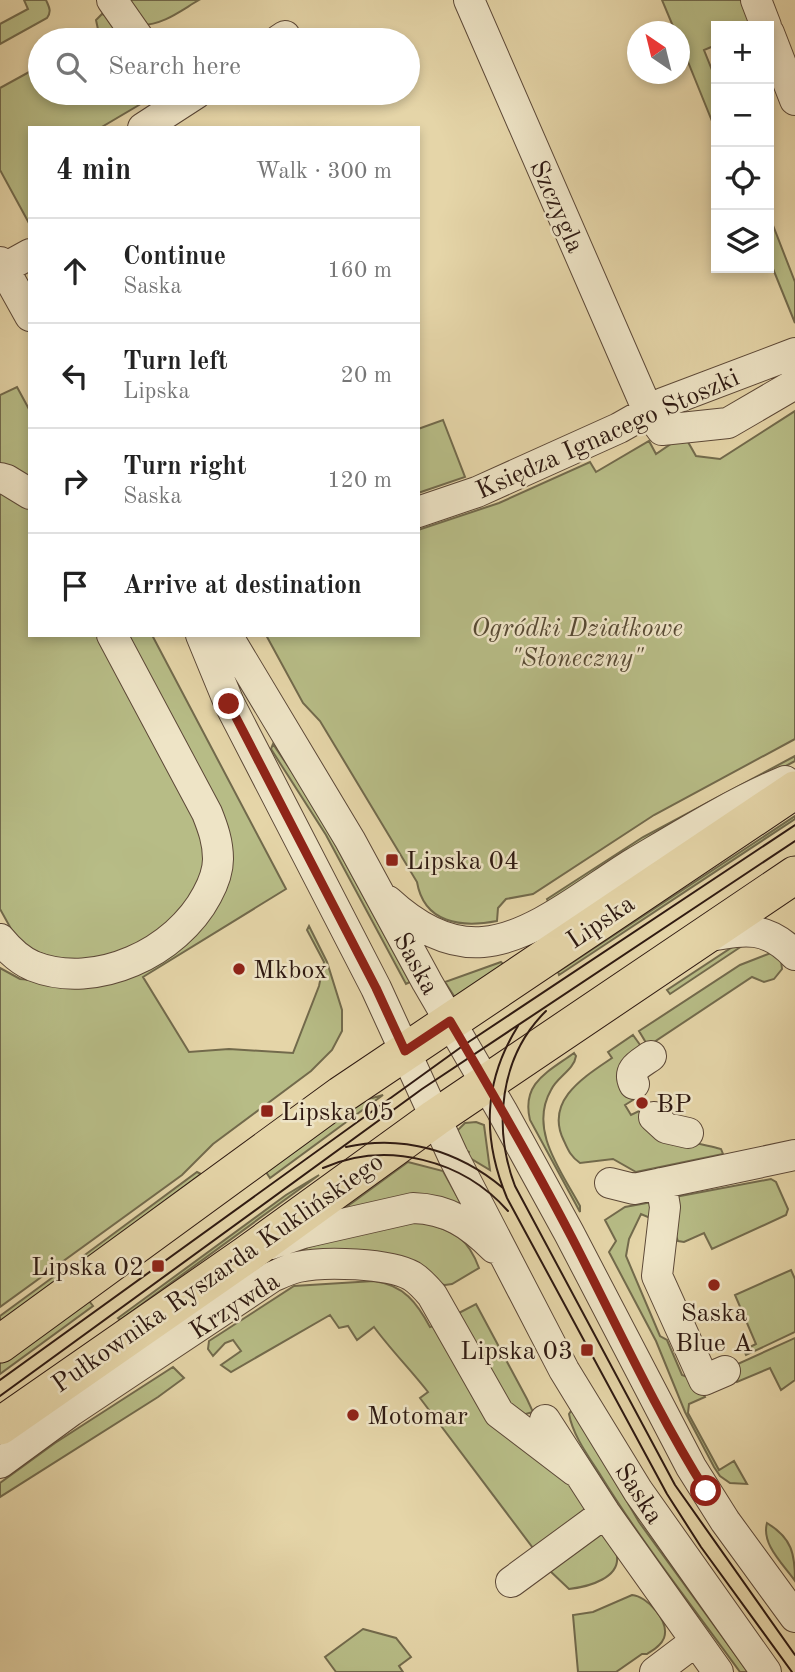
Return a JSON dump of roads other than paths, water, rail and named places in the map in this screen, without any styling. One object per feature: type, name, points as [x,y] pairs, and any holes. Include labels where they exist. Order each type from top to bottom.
[{"type":"main road","name":"Lipska","points":[[405,1051],[795,790]]},
{"type":"main road","points":[[435,1118],[795,876]]},
{"type":"main road","points":[[0,1344],[405,1051]]},
{"type":"main road","name":"Pułkownika Ryszarda Kuklińskiego","points":[[0,1426],[246,1255],[435,1118]]},
{"type":"street","points":[[112,0],[131,28]]},
{"type":"street","name":"Szczygla","points":[[469,0],[648,411]]},
{"type":"street","points":[[756,0],[764,21]]},
{"type":"street","points":[[774,46],[795,100]]},
{"type":"street","points":[[146,126],[172,105]]},
{"type":"street","points":[[28,255],[2,265],[28,312]]},
{"type":"street","name":"Księdza Ignacego Stoszki","points":[[420,511],[477,492],[619,428],[648,411],[795,353]]},
{"type":"street","points":[[648,411],[662,430],[728,423],[795,384]]},
{"type":"street","points":[[0,478],[28,493]]},
{"type":"street","points":[[0,939],[13,954],[33,966],[72,973],[113,968],[153,951],[173,938],[189,922],[214,883],[218,861],[216,836],[207,813],[113,637]]},
{"type":"street","name":"Saska","points":[[202,637],[229,704],[376,988],[435,1118],[564,1370],[638,1491],[766,1672]]},
{"type":"street","name":"Saska","points":[[228,637],[320,788],[486,1082],[569,1233],[685,1457],[725,1521],[795,1617]]},
{"type":"street","points":[[377,889],[406,916],[440,935],[479,942],[506,937],[538,924],[634,863],[712,818],[795,776]]},
{"type":"street","points":[[701,938],[747,931],[761,933],[774,936],[795,955]]},
{"type":"street","points":[[634,1084],[631,1077],[634,1069],[651,1056]]},
{"type":"street","points":[[654,1117],[666,1128],[688,1133]]},
{"type":"street","points":[[610,1183],[634,1189],[795,1156]]},
{"type":"street","points":[[661,1183],[665,1207],[657,1276],[704,1380],[725,1371]]},
{"type":"street","name":"Saska","points":[[246,1255],[303,1233],[396,1210],[430,1208],[461,1220],[478,1232],[510,1267]]},
{"type":"street","name":"Krzywda","points":[[0,1463],[71,1411],[272,1277],[308,1265],[392,1268],[420,1282],[432,1295],[492,1403],[509,1422],[575,1471]]},
{"type":"street","points":[[545,1420],[558,1398],[564,1370]]},
{"type":"street","points":[[509,1422],[545,1420]]},
{"type":"street","points":[[545,1420],[575,1471],[718,1672]]},
{"type":"street","points":[[511,1582],[605,1513]]},
{"type":"street","points":[[654,1672],[696,1642]]},
{"type":"tram line","points":[[0,1380],[464,1045],[795,825]]},
{"type":"tram line","points":[[0,1396],[422,1089],[795,841]]},
{"type":"tram line","points":[[546,1011],[530,1029],[518,1050],[505,1094],[504,1141],[515,1186],[675,1485],[795,1655]]},
{"type":"tram line","points":[[518,1026],[498,1068],[490,1110],[493,1154],[507,1198],[667,1494],[701,1547],[792,1672]]},
{"type":"tram line","points":[[346,1147],[388,1143],[429,1149],[468,1164],[503,1188]]},
{"type":"tram line","points":[[323,1168],[347,1160],[373,1156],[423,1160],[469,1179],[490,1193],[508,1211]]},
{"type":"place","name":"Lipska 04","points":[[392,860]]},
{"type":"place","name":"Mkbox","points":[[239,969]]},
{"type":"place","name":"BP","points":[[642,1103]]},
{"type":"place","name":"Lipska 05","points":[[267,1111]]},
{"type":"place","name":"Lipska 02","points":[[158,1266]]},
{"type":"place","name":"Saska Blue A","points":[[714,1285]]},
{"type":"place","name":"Lipska 03","points":[[587,1350]]},
{"type":"place","name":"Motomar","points":[[353,1415]]},
{"type":"park label","name":"Ogródki Działkowe \"Słoneczny\"","points":[[577,642]]}]
